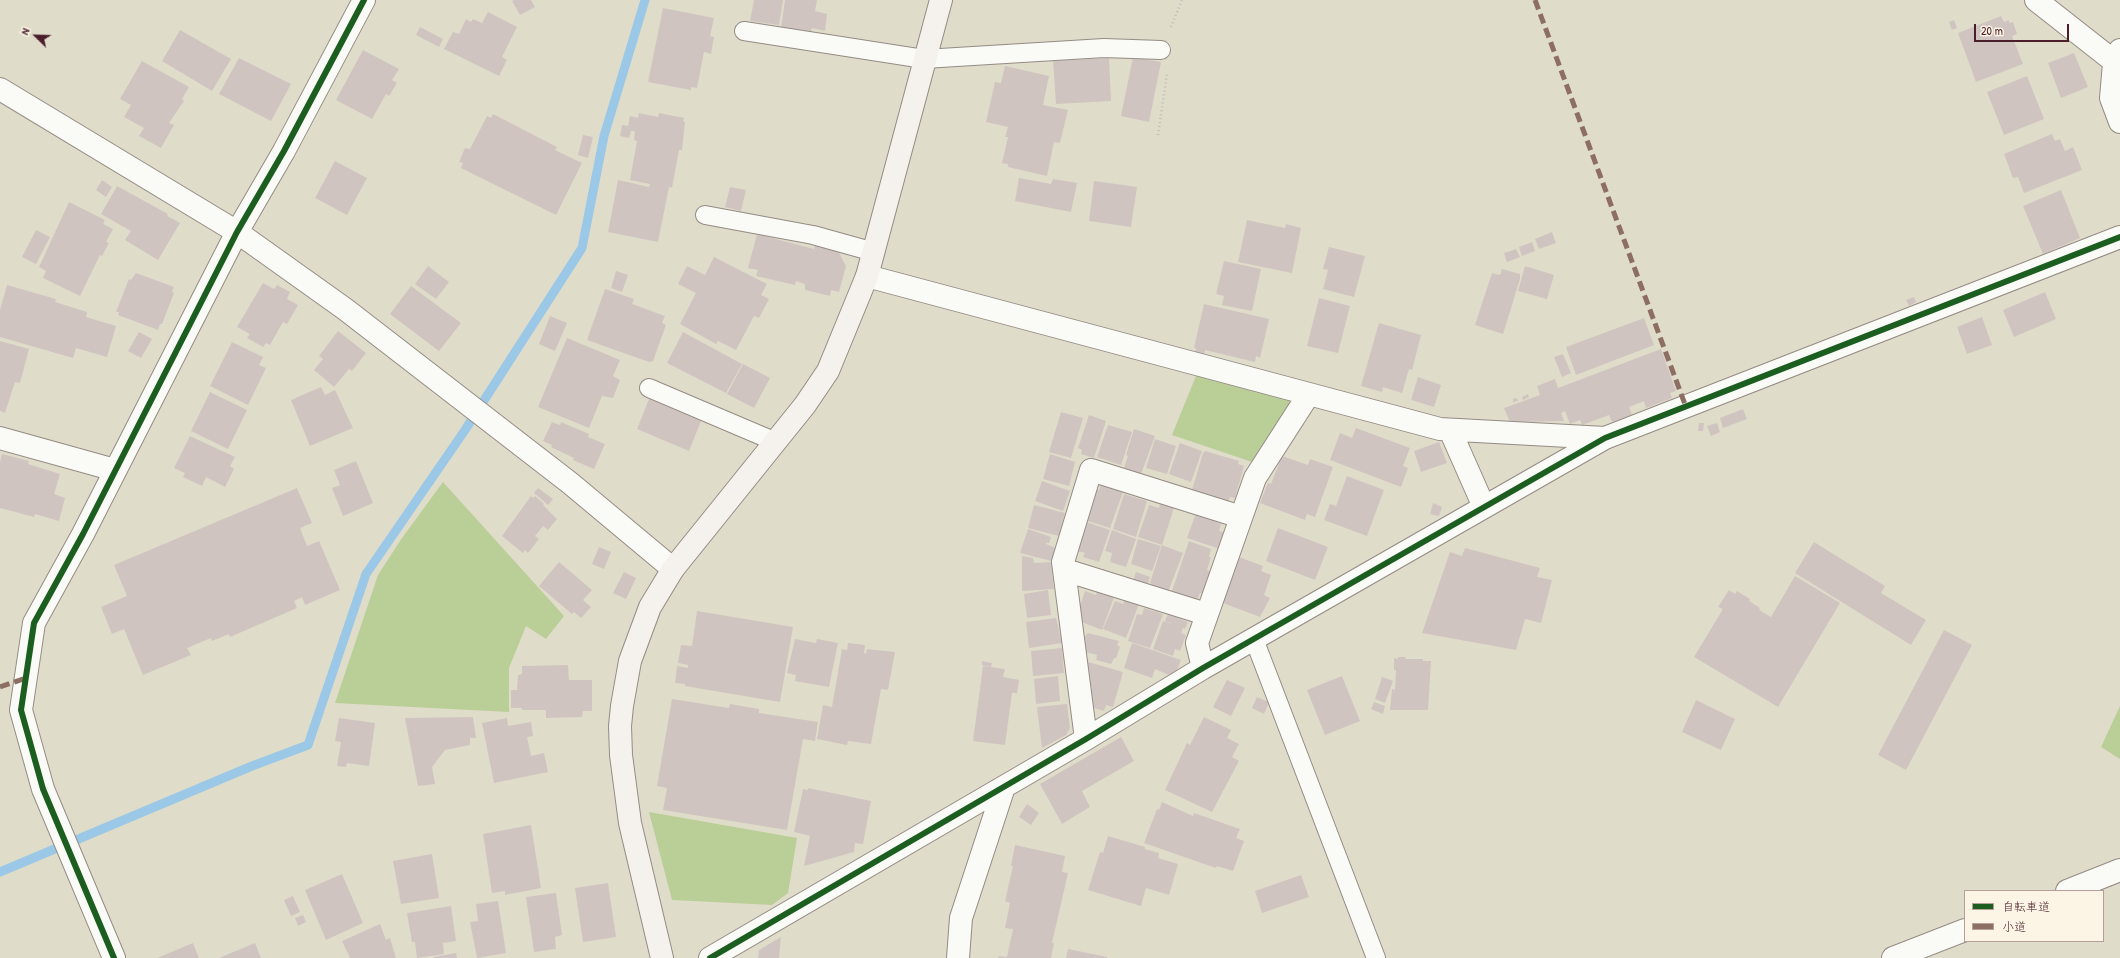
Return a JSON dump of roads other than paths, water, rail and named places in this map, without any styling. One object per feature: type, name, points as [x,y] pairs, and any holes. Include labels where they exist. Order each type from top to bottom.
[{"type":"street","points":[[114,958],[43,789],[21,710],[34,623],[83,534],[237,232],[284,151],[364,0]]},
{"type":"street","points":[[662,958],[630,823],[621,755],[620,726],[625,684],[637,638],[650,607],[673,569],[805,405],[828,371],[867,276],[941,0]]},
{"type":"street","points":[[2036,0],[2118,59],[2111,98],[2120,122]]},
{"type":"street","points":[[0,89],[237,232],[345,309],[570,483],[673,569]]},
{"type":"street","points":[[710,958],[1086,740],[1202,668],[1605,438],[2120,238]]},
{"type":"street","points":[[867,276],[1440,429],[1605,438]]},
{"type":"street","points":[[1202,668],[1197,643],[1255,478],[1308,394]]},
{"type":"street","points":[[1450,430],[1484,507]]},
{"type":"street","points":[[0,438],[115,470]]},
{"type":"street","points":[[1086,740],[1063,562],[1091,470],[1241,518]]},
{"type":"street","points":[[1065,570],[1206,614]]},
{"type":"street","points":[[958,958],[961,918],[1004,788]]},
{"type":"street","points":[[2070,890],[2120,870]]},
{"type":"street","points":[[1900,957],[1964,930]]},
{"type":"lane","points":[[744,31],[924,59],[1104,48],[1161,50]]},
{"type":"lane","points":[[705,215],[813,235],[874,252]]},
{"type":"lane","points":[[650,388],[776,442]]},
{"type":"lane","points":[[1254,639],[1376,958]]},
{"type":"waterway","points":[[0,872],[252,766],[308,745],[366,574],[465,430],[582,248],[604,136],[645,0]]}]
